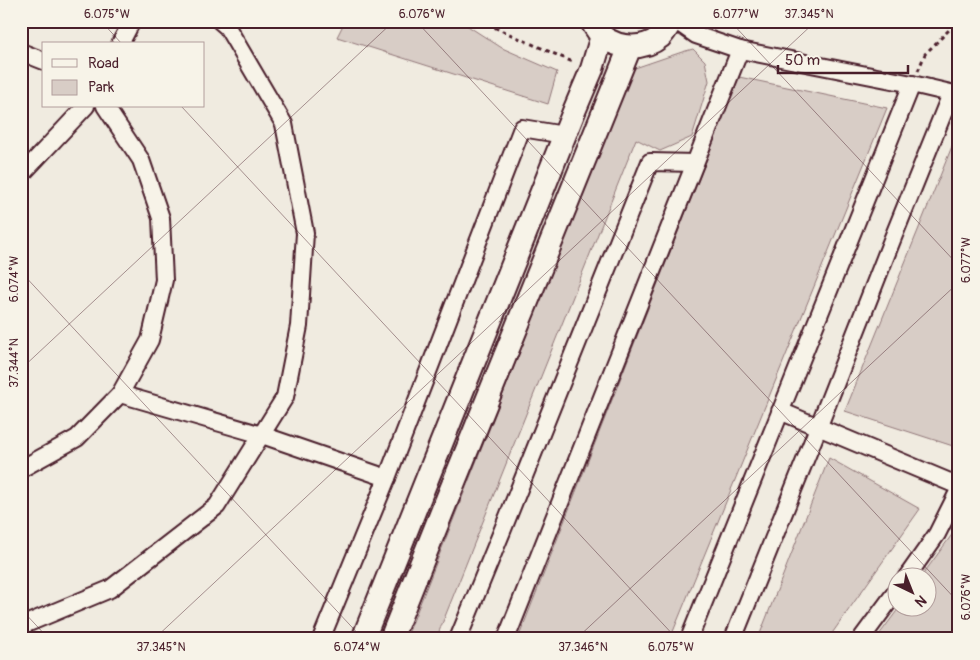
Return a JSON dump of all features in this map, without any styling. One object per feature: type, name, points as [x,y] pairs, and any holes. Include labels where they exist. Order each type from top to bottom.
[{"type":"street","points":[[121,42],[132,21]]},
{"type":"street","points":[[21,626],[110,589],[217,506],[286,397],[299,326],[305,233],[284,124],[227,27],[220,21]]},
{"type":"street","points":[[596,29],[615,44],[630,47],[646,45],[660,37],[672,21]]},
{"type":"street","points":[[676,21],[696,35],[740,50],[912,84],[955,95],[892,240],[733,639]]},
{"type":"street","points":[[363,639],[592,69],[596,29]]},
{"type":"street","points":[[392,639],[453,483],[630,47]]},
{"type":"street","points":[[506,639],[740,50]]},
{"type":"street","points":[[21,52],[42,60]]},
{"type":"street","points":[[688,639],[912,84]]},
{"type":"street","points":[[21,176],[84,108]]},
{"type":"street","points":[[21,469],[77,438],[120,394],[150,340],[164,280],[161,218],[141,160],[105,108]]},
{"type":"street","points":[[321,639],[387,478],[522,128],[564,135]]},
{"type":"street","points":[[458,639],[650,162],[695,163]]},
{"type":"street","points":[[120,394],[262,435],[387,478]]},
{"type":"street","points":[[780,411],[959,488],[938,534],[913,568]]},
{"type":"street","points":[[861,639],[888,603]]},
{"type":"path","points":[[480,21],[592,69]]},
{"type":"path","points":[[912,84],[925,54],[958,21]]},
{"type":"green space","points":[[345,21],[460,21],[502,48],[557,72],[548,104],[337,37]]},
{"type":"green space","points":[[693,49],[705,61],[709,81],[692,137],[660,151],[636,139],[436,639],[406,639],[632,69]]},
{"type":"green space","points":[[739,77],[887,108],[670,639],[518,639]]},
{"type":"green space","points":[[959,129],[959,431],[953,446],[845,411]]},
{"type":"green space","points":[[829,458],[920,509],[828,639],[758,639]]},
{"type":"green space","points":[[959,525],[958,639],[876,639],[892,618],[938,618],[938,568],[928,568]]}]
